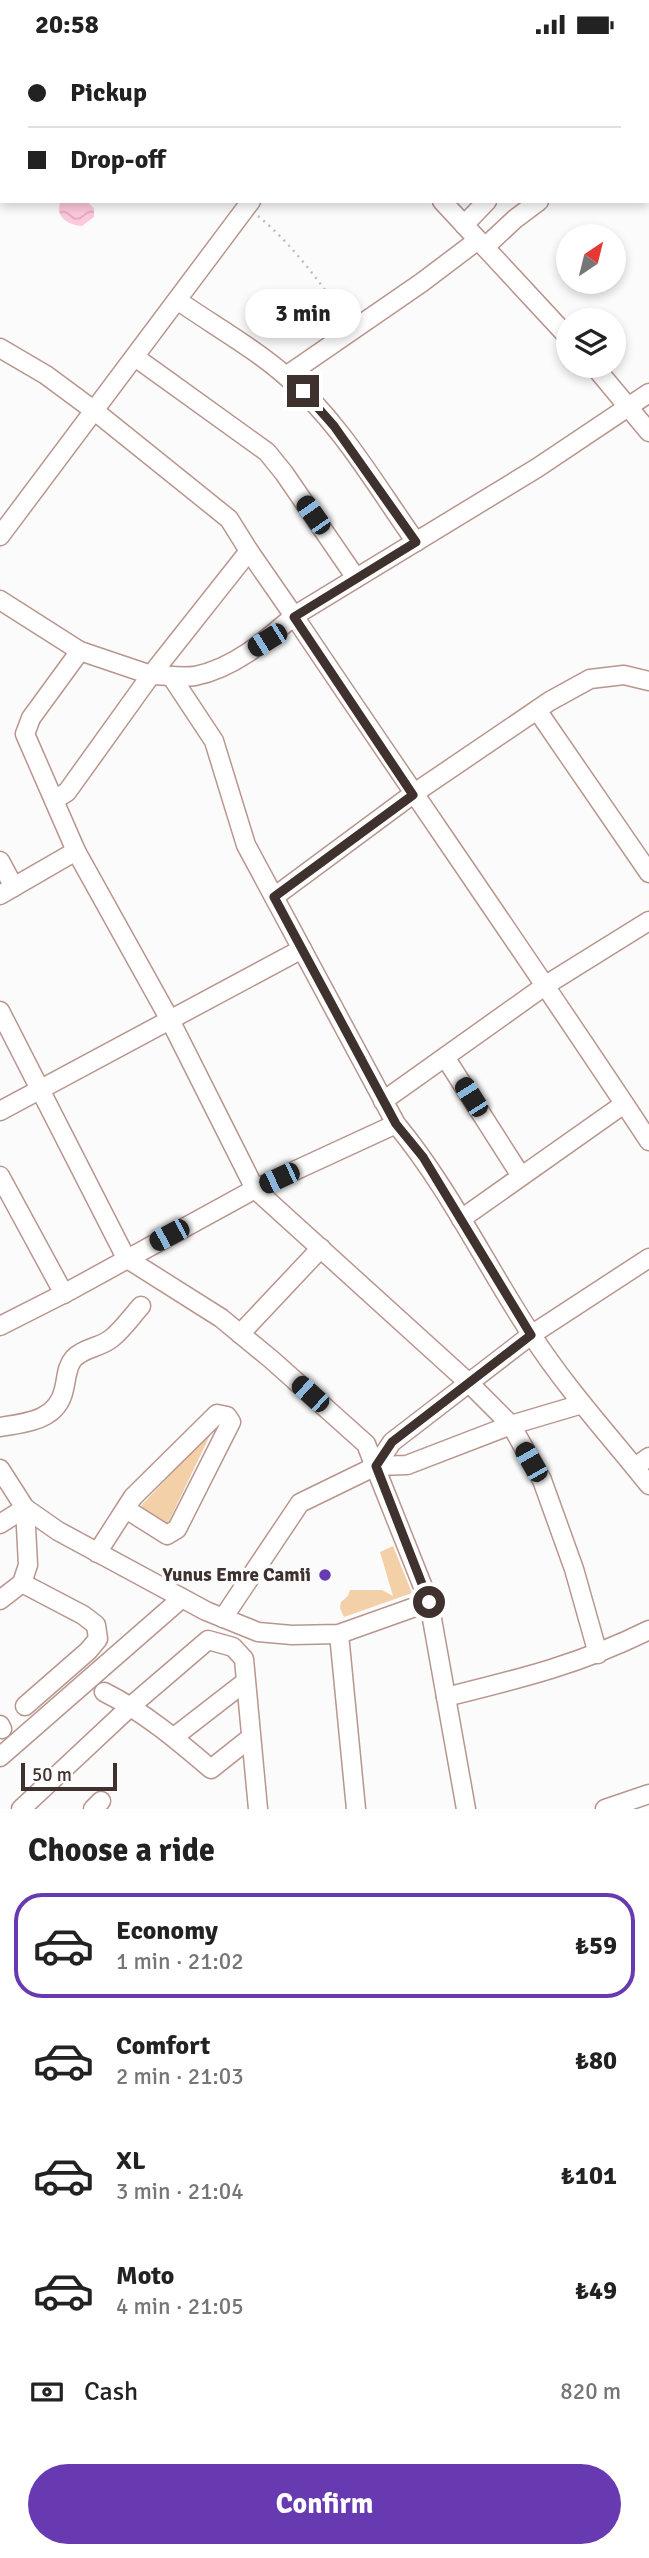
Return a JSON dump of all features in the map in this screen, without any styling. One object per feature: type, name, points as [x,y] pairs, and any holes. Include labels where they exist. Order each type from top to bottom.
[{"type":"street","points":[[444,203],[556,324]]},
{"type":"street","points":[[464,225],[485,203]]},
{"type":"street","points":[[286,376],[353,328],[481,244],[536,203]]},
{"type":"street","points":[[0,536],[96,412],[249,204]]},
{"type":"street","points":[[177,300],[286,376],[334,426],[416,542]]},
{"type":"street","points":[[0,348],[46,375],[96,412],[229,519],[248,551],[546,985],[649,1141]]},
{"type":"street","points":[[135,356],[267,452],[285,473],[356,578]]},
{"type":"street","points":[[604,378],[649,432]]},
{"type":"street","points":[[0,600],[80,651],[150,675],[194,676],[227,665],[267,640],[294,617],[649,393]]},
{"type":"street","points":[[54,800],[67,792],[150,675],[248,551]]},
{"type":"street","points":[[80,651],[31,718],[25,734],[76,851],[170,1020],[255,1189],[470,1384],[510,1425],[542,1480],[574,1569],[598,1654]]},
{"type":"street","points":[[171,675],[214,741],[246,845],[396,1124],[423,1157],[531,1335],[582,1404],[642,1462],[649,1485]]},
{"type":"street","points":[[274,897],[413,795],[537,710],[590,680],[624,675],[649,681]]},
{"type":"street","points":[[537,710],[649,873]]},
{"type":"street","points":[[0,862],[7,891],[76,851]]},
{"type":"street","points":[[383,1101],[546,985],[649,921]]},
{"type":"street","points":[[0,1111],[302,949]]},
{"type":"street","points":[[0,1011],[126,1258],[220,1318],[366,1444],[429,1602],[467,1809]]},
{"type":"street","points":[[445,1057],[522,1176]]},
{"type":"street","points":[[461,1219],[624,1104]]},
{"type":"street","points":[[0,1326],[64,1294],[255,1189],[396,1124]]},
{"type":"street","points":[[0,1176],[64,1294]]},
{"type":"street","points":[[240,1334],[321,1248]]},
{"type":"street","points":[[376,1466],[392,1442],[531,1335],[649,1258]]},
{"type":"street","points":[[0,1427],[31,1422],[51,1413],[64,1392],[67,1369],[72,1360],[82,1351],[113,1338],[141,1306]]},
{"type":"street","points":[[223,1618],[300,1503],[376,1466],[407,1465],[510,1425],[582,1404]]},
{"type":"street","points":[[97,1553],[133,1497],[217,1414],[227,1416],[231,1422],[177,1529],[167,1535],[126,1509]]},
{"type":"street","points":[[0,1469],[25,1508],[58,1531],[182,1598],[258,1632],[292,1635],[339,1634],[429,1602]]},
{"type":"street","points":[[0,1524],[25,1508]]},
{"type":"street","points":[[0,1599],[22,1583],[28,1565],[25,1508]]},
{"type":"street","points":[[22,1583],[83,1615],[96,1625],[98,1639],[25,1706]]},
{"type":"street","points":[[0,1757],[182,1598]]},
{"type":"street","points":[[446,1697],[543,1673],[598,1654],[649,1630]]},
{"type":"street","points":[[339,1634],[356,1809]]},
{"type":"street","points":[[21,1809],[131,1706],[208,1640],[233,1647],[244,1659],[258,1809]]},
{"type":"street","points":[[174,1737],[245,1682]]},
{"type":"street","points":[[104,1692],[131,1706],[174,1737],[211,1769],[250,1738]]},
{"type":"street","points":[[605,1809],[649,1794]]},
{"type":"path","points":[[249,204],[317,278],[353,328]]},
{"type":"shaded area","points":[[212,1431],[168,1523],[165,1526],[138,1509]]},
{"type":"shaded area","points":[[393,1546],[412,1593],[344,1617],[340,1608],[341,1602],[350,1590],[382,1590],[393,1596],[380,1552]]},
{"type":"water","points":[[60,203],[88,203],[94,208],[94,217],[82,226],[71,224],[63,219]]},
{"type":"place","name":"Yunus Emre Camii","points":[[325,1575]]},
{"type":"route","points":[[303,391],[334,426],[416,542],[294,617],[413,795],[274,897],[396,1124],[423,1157],[531,1335],[392,1442],[376,1466],[429,1602]]}]
